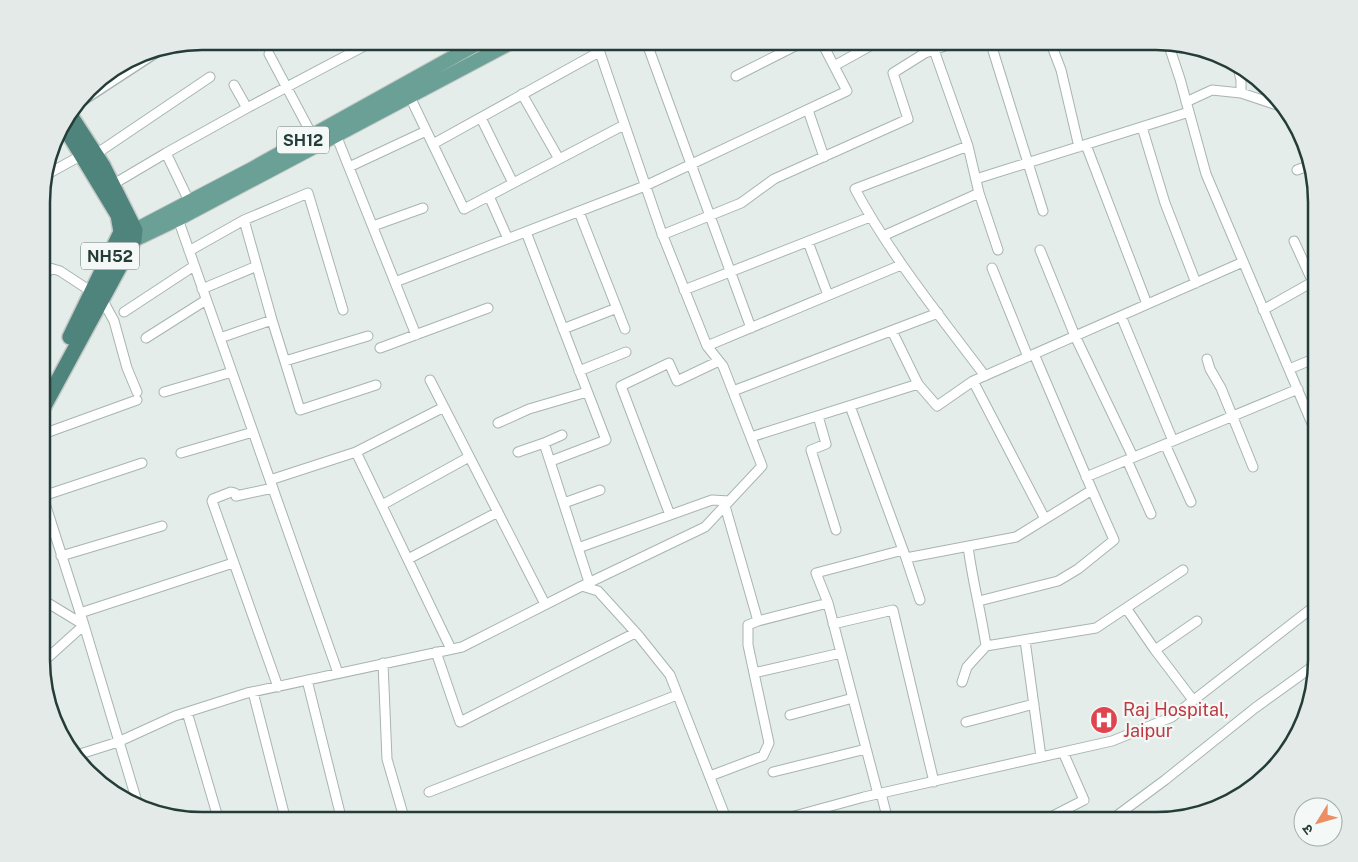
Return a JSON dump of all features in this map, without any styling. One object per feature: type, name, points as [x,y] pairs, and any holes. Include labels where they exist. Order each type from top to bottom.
[{"type":"highway","name":"NH52","points":[[73,122],[127,235]]},
{"type":"highway","name":"NH52","points":[[50,393],[127,235],[112,185],[68,130]]},
{"type":"highway","name":"NH52","points":[[50,376],[97,295]]},
{"type":"main road","name":"SH12","points":[[127,235],[466,50]]},
{"type":"main road","points":[[127,235],[178,219],[497,50]]},
{"type":"street","points":[[112,185],[247,108],[357,50]]},
{"type":"street","points":[[453,50],[456,56]]},
{"type":"street","points":[[649,50],[751,328]]},
{"type":"street","points":[[736,76],[788,50]]},
{"type":"street","points":[[395,282],[645,186],[847,91],[826,50]]},
{"type":"street","points":[[834,66],[863,50]]},
{"type":"street","points":[[662,234],[741,203],[774,179],[908,119],[893,73],[925,53],[934,50],[968,146],[978,193],[998,250]]},
{"type":"street","points":[[993,50],[1043,211]]},
{"type":"street","points":[[1053,50],[1061,70],[1082,146],[1147,304]]},
{"type":"street","points":[[1170,51],[1206,174],[1308,413]]},
{"type":"street","points":[[82,753],[118,742],[175,716],[253,692],[462,647],[585,584],[704,527],[762,466],[724,366],[707,346],[662,234],[600,52],[433,144]]},
{"type":"street","points":[[269,54],[298,105],[312,135]]},
{"type":"street","points":[[1240,76],[1242,93]]},
{"type":"street","points":[[53,172],[89,155],[210,77]]},
{"type":"street","points":[[234,85],[247,108]]},
{"type":"street","points":[[1186,102],[1212,90],[1242,93],[1268,101]]},
{"type":"street","points":[[522,94],[559,159]]},
{"type":"street","points":[[410,97],[464,209],[624,125]]},
{"type":"street","points":[[808,110],[824,157]]},
{"type":"street","points":[[976,179],[1189,112]]},
{"type":"street","points":[[481,118],[513,183]]},
{"type":"street","points":[[1142,127],[1165,203],[1196,283]]},
{"type":"street","points":[[349,167],[426,132]]},
{"type":"street","points":[[336,135],[416,335]]},
{"type":"street","points":[[968,146],[856,189],[870,217],[901,265],[985,376]]},
{"type":"street","points":[[166,153],[189,201]]},
{"type":"street","points":[[1297,170],[1304,168]]},
{"type":"street","points":[[189,251],[244,220],[308,193],[343,310]]},
{"type":"street","points":[[882,236],[978,193]]},
{"type":"street","points":[[489,196],[508,239]]},
{"type":"street","points":[[373,226],[423,208]]},
{"type":"street","points":[[578,212],[625,329]]},
{"type":"street","points":[[684,290],[870,217]]},
{"type":"street","points":[[178,219],[338,673]]},
{"type":"street","points":[[244,220],[300,410],[376,385]]},
{"type":"street","points":[[526,232],[606,440],[551,461]]},
{"type":"street","points":[[1294,241],[1308,269]]},
{"type":"street","points":[[808,242],[828,295]]},
{"type":"street","points":[[1040,250],[1075,336],[1130,458],[1151,514]]},
{"type":"street","points":[[892,331],[918,384],[937,406],[973,381],[1243,262]]},
{"type":"street","points":[[707,346],[901,265]]},
{"type":"street","points":[[124,312],[194,266]]},
{"type":"street","points":[[202,289],[257,266]]},
{"type":"street","points":[[50,268],[60,271],[97,295],[114,321],[137,396],[50,431]]},
{"type":"street","points":[[979,601],[1058,581],[1078,569],[1114,540],[992,268]]},
{"type":"street","points":[[1263,310],[1308,287]]},
{"type":"street","points":[[146,338],[206,300]]},
{"type":"street","points":[[380,348],[488,308]]},
{"type":"street","points":[[563,329],[617,308]]},
{"type":"street","points":[[733,391],[938,313]]},
{"type":"street","points":[[1121,316],[1191,502]]},
{"type":"street","points":[[220,338],[272,320]]},
{"type":"street","points":[[285,361],[368,336]]},
{"type":"street","points":[[579,371],[626,352]]},
{"type":"street","points":[[1207,358],[1253,467]]},
{"type":"street","points":[[670,515],[621,386],[668,363],[677,381],[719,361]]},
{"type":"street","points":[[1289,369],[1308,361]]},
{"type":"street","points":[[164,392],[232,372]]},
{"type":"street","points":[[430,380],[545,604]]},
{"type":"street","points":[[973,381],[1045,519]]},
{"type":"street","points":[[751,437],[918,384]]},
{"type":"street","points":[[1086,477],[1298,389]]},
{"type":"street","points":[[498,423],[529,409],[587,392]]},
{"type":"street","points":[[850,406],[905,554],[920,600]]},
{"type":"street","points":[[278,686],[233,564],[212,501],[213,499],[231,492],[235,493],[237,500],[271,484],[356,452],[444,407]]},
{"type":"street","points":[[818,416],[826,444],[810,450],[836,530]]},
{"type":"street","points":[[181,453],[253,432]]},
{"type":"street","points":[[518,452],[562,435]]},
{"type":"street","points":[[544,443],[578,548],[585,584]]},
{"type":"street","points":[[356,452],[451,649]]},
{"type":"street","points":[[382,505],[469,457]]},
{"type":"street","points":[[50,494],[142,463]]},
{"type":"street","points":[[564,503],[600,490]]},
{"type":"street","points":[[885,812],[852,698],[828,603],[816,573],[905,554],[1016,538],[1092,490]]},
{"type":"street","points":[[578,548],[712,500],[727,503]]},
{"type":"street","points":[[727,503],[758,621]]},
{"type":"street","points":[[408,559],[498,512]]},
{"type":"street","points":[[50,518],[135,796]]},
{"type":"street","points":[[62,556],[162,526]]},
{"type":"street","points":[[968,546],[970,567],[979,601],[986,646]]},
{"type":"street","points":[[80,613],[233,564]]},
{"type":"street","points":[[962,682],[968,667],[986,646],[1096,628],[1183,570]]},
{"type":"street","points":[[585,584],[598,591],[670,675],[724,812]]},
{"type":"street","points":[[710,776],[763,756],[769,742],[748,646],[748,625],[828,603]]},
{"type":"street","points":[[50,604],[84,625]]},
{"type":"street","points":[[1126,608],[1193,700]]},
{"type":"street","points":[[833,624],[893,610],[934,782]]},
{"type":"street","points":[[808,812],[1112,741],[1130,734],[1172,717],[1308,611]]},
{"type":"street","points":[[1155,650],[1197,621]]},
{"type":"street","points":[[50,656],[84,625]]},
{"type":"street","points":[[436,652],[460,722],[635,632]]},
{"type":"street","points":[[1025,640],[1042,757]]},
{"type":"street","points":[[754,673],[841,653]]},
{"type":"street","points":[[383,663],[388,759],[403,812]]},
{"type":"street","points":[[1122,812],[1247,714],[1308,670]]},
{"type":"street","points":[[307,680],[340,812]]},
{"type":"street","points":[[253,692],[284,812]]},
{"type":"street","points":[[429,792],[677,696]]},
{"type":"street","points":[[790,715],[852,698]]},
{"type":"street","points":[[966,722],[1034,704]]},
{"type":"street","points":[[187,712],[216,812]]},
{"type":"street","points":[[773,772],[866,749]]},
{"type":"street","points":[[1061,812],[1084,800],[1063,752]]},
{"type":"place","name":"Raj Hospital, Jaipur","points":[[1104,720]]}]
